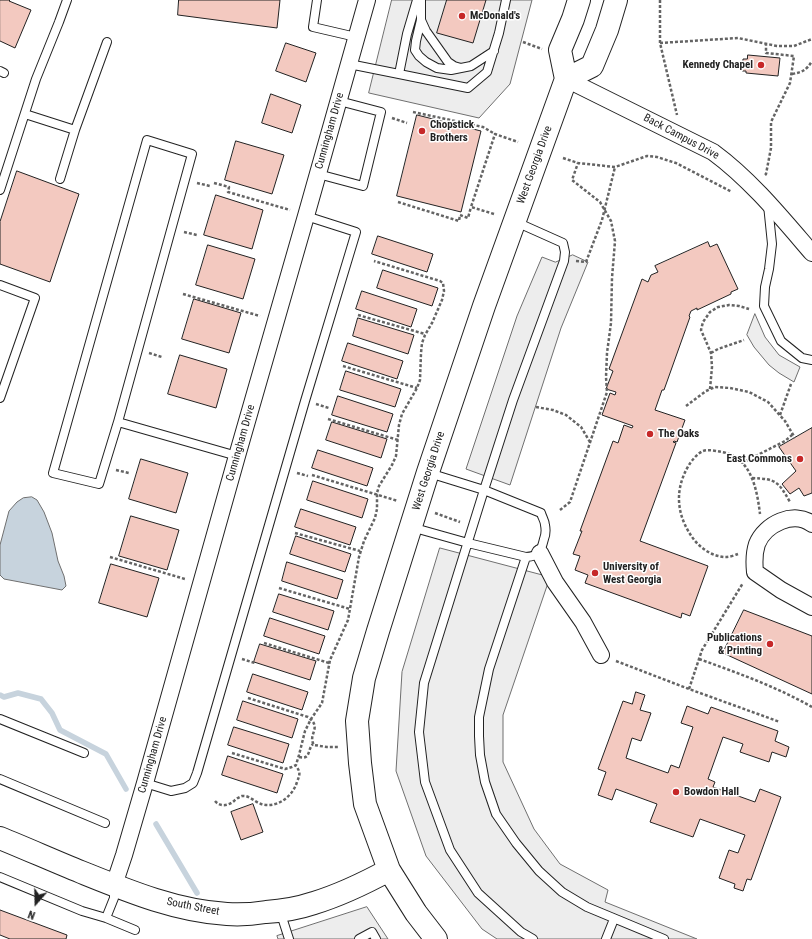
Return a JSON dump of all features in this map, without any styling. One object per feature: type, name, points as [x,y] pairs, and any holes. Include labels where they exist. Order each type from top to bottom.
[{"type":"street","name":"Cunningham Drive","points":[[114,885],[146,783],[237,456],[367,0]]},
{"type":"street","points":[[579,0],[560,50],[566,79],[592,66],[607,30],[616,0]]},
{"type":"street","name":"Back Campus Drive","points":[[566,79],[713,152],[729,164],[768,202],[812,253]]},
{"type":"street","name":"West Georgia Drive","points":[[436,939],[416,913],[389,870],[365,804],[357,721],[364,678],[428,472],[484,306],[566,79]]},
{"type":"street","points":[[812,524],[808,521],[793,518],[780,522],[769,528],[760,539],[754,556],[755,572],[781,590],[812,607]]},
{"type":"street","points":[[533,555],[555,582],[583,622],[601,655]]},
{"type":"street","name":"South Street","points":[[0,838],[149,898],[181,907],[228,914],[251,914],[280,911],[313,904],[348,890],[389,870]]},
{"type":"lane","points":[[0,190],[36,79],[67,0]]},
{"type":"lane","points":[[317,0],[313,27],[356,37]]},
{"type":"lane","points":[[399,74],[407,34],[417,0]]},
{"type":"lane","points":[[421,0],[421,20],[415,50],[426,62],[437,68],[452,70],[471,66],[494,51]]},
{"type":"lane","points":[[349,64],[468,88],[487,72],[499,33],[506,0]]},
{"type":"lane","points":[[421,20],[426,30],[448,62],[454,66],[462,68]]},
{"type":"lane","points":[[60,179],[75,130],[107,42]]},
{"type":"lane","points":[[318,174],[363,186],[381,112],[339,101]]},
{"type":"lane","points":[[25,114],[75,130]]},
{"type":"lane","points":[[147,140],[192,154],[118,422],[99,484],[53,473],[147,140]]},
{"type":"lane","points":[[768,202],[772,244],[769,269],[764,287],[764,306],[781,341],[802,358],[812,360]]},
{"type":"lane","points":[[146,783],[171,791],[178,790],[193,783],[197,773],[305,401],[356,232],[306,216]]},
{"type":"lane","points":[[515,222],[563,243],[565,252],[564,261],[513,400],[424,683],[419,732],[425,782],[450,850],[478,892],[521,932],[533,939]]},
{"type":"lane","points":[[0,286],[35,298],[0,398]]},
{"type":"lane","points":[[118,422],[237,456]]},
{"type":"lane","points":[[428,472],[484,490],[541,513],[545,524],[546,534],[543,547],[533,555],[489,669],[479,717],[480,755],[485,782],[496,814],[516,843],[539,871],[562,892],[587,907],[664,939]]},
{"type":"lane","points":[[411,527],[468,543],[533,555]]},
{"type":"lane","points":[[0,719],[84,753]]},
{"type":"lane","points":[[0,779],[105,823]]},
{"type":"lane","points":[[0,877],[82,911],[106,918],[135,930]]},
{"type":"lane","points":[[106,918],[114,898],[114,885]]},
{"type":"lane","points":[[280,911],[289,939]]},
{"type":"lane","points":[[606,939],[614,919]]},
{"type":"lane","points":[[359,939],[372,932],[376,939]]},
{"type":"path","points":[[660,0],[660,43],[677,115]]},
{"type":"path","points":[[660,43],[738,38],[777,46],[794,46],[812,39]]},
{"type":"path","points":[[523,42],[548,51]]},
{"type":"path","points":[[763,177],[766,174],[771,148],[771,122],[790,83],[794,56],[766,53],[766,44]]},
{"type":"path","points":[[792,74],[802,72],[811,64],[812,61]]},
{"type":"path","points":[[413,112],[483,127],[495,134],[518,142]]},
{"type":"path","points":[[398,202],[458,221],[460,215],[468,218],[495,134]]},
{"type":"path","points":[[563,158],[578,163],[615,167],[647,156],[657,157],[676,163],[737,194]]},
{"type":"path","points":[[560,510],[570,502],[607,392],[607,353],[611,323],[614,242],[611,221],[600,202],[572,180],[578,163]]},
{"type":"path","points":[[586,262],[602,220],[615,167]]},
{"type":"path","points":[[214,183],[229,187],[228,192],[290,210]]},
{"type":"path","points":[[471,207],[494,214]]},
{"type":"path","points":[[232,753],[285,769],[295,766],[310,719],[322,703],[329,662],[348,620],[360,552],[375,518],[377,509],[377,492],[379,486],[396,456],[399,425],[402,414],[420,380],[421,353],[425,335],[442,300],[444,291],[443,283],[374,261]]},
{"type":"path","points":[[183,294],[260,316]]},
{"type":"path","points":[[710,389],[712,367],[711,353],[701,330],[703,322],[710,312],[718,307],[729,305],[749,309]]},
{"type":"path","points":[[358,315],[425,335]]},
{"type":"path","points":[[711,353],[744,340]]},
{"type":"path","points":[[343,366],[417,388]]},
{"type":"path","points":[[780,415],[791,384]]},
{"type":"path","points":[[686,406],[706,391],[715,387],[749,392],[768,402],[785,421],[795,438]]},
{"type":"path","points":[[536,408],[553,410],[566,415],[581,427],[591,442]]},
{"type":"path","points":[[328,420],[398,440]]},
{"type":"path","points":[[742,463],[785,441],[792,435]]},
{"type":"path","points":[[704,450],[714,450],[728,453],[742,463],[752,478],[759,501],[760,539],[745,552],[727,557],[712,554],[699,546],[689,534],[678,506],[679,489],[684,472],[693,459],[704,450]]},
{"type":"path","points":[[312,475],[402,502]]},
{"type":"path","points":[[752,478],[768,479],[782,489],[790,503],[793,518]]},
{"type":"path","points":[[432,513],[465,523]]},
{"type":"path","points":[[295,533],[360,552]]},
{"type":"path","points":[[110,557],[186,579]]},
{"type":"path","points":[[689,689],[702,650],[744,580],[755,572]]},
{"type":"path","points":[[279,588],[350,609]]},
{"type":"path","points":[[264,643],[329,662]]},
{"type":"path","points":[[601,655],[780,722]]},
{"type":"path","points":[[699,659],[745,676],[812,707]]},
{"type":"path","points":[[248,698],[308,717],[313,720],[315,725],[312,739],[314,744],[317,746],[327,747],[339,746]]},
{"type":"path","points":[[298,757],[306,757],[314,744]]},
{"type":"path","points":[[215,801],[217,804],[224,805],[232,803],[240,796],[246,796],[263,805],[271,806],[288,797],[294,789],[300,774],[299,770],[295,766]]},
{"type":"shaded area","points":[[392,0],[532,0],[510,84],[479,118],[369,93]]},
{"type":"shaded area","points":[[573,255],[588,262],[561,328],[510,485],[466,469],[517,316],[542,257],[555,262]]},
{"type":"shaded area","points":[[755,314],[765,337],[779,355],[800,367],[794,382],[769,365],[754,347],[747,335]]},
{"type":"shaded area","points":[[32,497],[37,500],[44,512],[52,533],[58,561],[66,586],[62,590],[4,579],[0,575],[0,545],[9,511],[23,498]]},
{"type":"shaded area","points":[[440,548],[550,577],[503,715],[503,762],[534,829],[560,864],[608,890],[605,902],[697,939],[497,939],[482,929],[426,856],[396,771],[402,672]]},
{"type":"shaded area","points":[[367,907],[388,939],[278,939],[277,936]]},
{"type":"building","points":[[0,0],[10,0],[9,1],[31,10],[15,48],[0,41]]},
{"type":"building","points":[[179,0],[280,0],[277,28],[178,15]]},
{"type":"building","name":"McDonald's","points":[[447,0],[486,0],[473,43],[437,33]]},
{"type":"building","points":[[286,43],[316,53],[306,82],[276,71]]},
{"type":"building","name":"Kennedy Chapel","points":[[748,55],[780,58],[778,76],[746,73],[746,71],[742,71],[743,59],[747,59]]},
{"type":"building","points":[[271,94],[301,105],[292,133],[262,123]]},
{"type":"building","points":[[417,115],[481,131],[461,212],[397,196]]},
{"type":"building","points":[[236,141],[284,155],[272,194],[225,180]]},
{"type":"building","points":[[17,171],[79,194],[50,282],[0,264],[0,222]]},
{"type":"building","points":[[216,195],[263,210],[252,249],[204,235]]},
{"type":"building","points":[[378,236],[433,254],[427,272],[372,254]]},
{"type":"building","name":"The Oaks","points":[[708,242],[710,247],[717,244],[738,289],[731,292],[731,294],[697,310],[697,308],[691,311],[689,316],[690,317],[664,390],[662,390],[655,410],[685,420],[677,442],[673,442],[676,443],[640,541],[708,566],[690,616],[682,613],[681,618],[585,583],[588,575],[575,570],[580,556],[573,554],[613,441],[618,443],[624,425],[632,428],[633,426],[602,415],[610,393],[615,395],[616,392],[606,389],[613,371],[609,369],[642,279],[648,282],[651,275],[658,272],[655,266]]},
{"type":"building","points":[[208,245],[255,259],[243,299],[196,285]]},
{"type":"building","points":[[383,270],[438,288],[432,306],[377,288]]},
{"type":"building","points":[[362,291],[417,309],[411,327],[356,309]]},
{"type":"building","points":[[194,299],[241,313],[229,353],[182,339]]},
{"type":"building","points":[[358,318],[414,335],[408,354],[353,336]]},
{"type":"building","points":[[348,343],[403,361],[397,379],[342,361]]},
{"type":"building","points":[[180,355],[227,369],[216,408],[168,394]]},
{"type":"building","points":[[346,371],[401,389],[395,407],[340,390]]},
{"type":"building","points":[[338,396],[393,414],[387,432],[332,415]]},
{"type":"building","points":[[332,422],[387,439],[381,458],[326,440]]},
{"type":"building","name":"East Commons","points":[[812,428],[812,493],[804,496],[799,488],[790,494],[782,484],[796,471],[779,447]]},
{"type":"building","points":[[318,450],[373,468],[367,486],[312,468]]},
{"type":"building","points":[[141,459],[188,473],[176,513],[129,499]]},
{"type":"building","points":[[313,481],[368,499],[362,518],[307,500]]},
{"type":"building","points":[[301,509],[356,527],[350,545],[295,527]]},
{"type":"building","points":[[131,516],[179,530],[167,570],[119,556]]},
{"type":"building","points":[[296,536],[351,554],[345,572],[290,554]]},
{"type":"building","points":[[287,562],[343,580],[337,599],[282,581]]},
{"type":"building","points":[[111,564],[159,578],[147,617],[99,603]]},
{"type":"building","points":[[279,594],[334,611],[328,630],[273,612]]},
{"type":"building","name":"Publications & Printing","points":[[744,610],[812,636],[812,694],[723,653]]},
{"type":"building","points":[[270,618],[325,636],[319,654],[264,636]]},
{"type":"building","points":[[260,644],[316,661],[310,680],[254,662]]},
{"type":"building","points":[[253,674],[308,692],[302,710],[247,692]]},
{"type":"building","name":"Bowdon Hall","points":[[636,692],[645,695],[640,710],[651,713],[641,741],[632,738],[626,758],[668,773],[671,765],[679,768],[693,727],[681,723],[687,706],[708,714],[711,707],[778,731],[775,741],[789,747],[786,757],[772,752],[769,762],[740,752],[743,744],[723,737],[708,779],[715,782],[713,787],[755,802],[760,789],[781,797],[751,880],[747,879],[743,891],[734,888],[735,884],[719,878],[729,850],[738,853],[745,835],[700,819],[693,837],[650,822],[657,804],[616,789],[612,800],[598,795],[606,772],[598,769],[623,701],[632,704]]},
{"type":"building","points":[[243,701],[298,719],[292,738],[237,720]]},
{"type":"building","points":[[234,727],[289,744],[283,763],[228,745]]},
{"type":"building","points":[[228,756],[283,774],[277,793],[222,775]]},
{"type":"building","points":[[253,804],[263,832],[241,840],[231,812]]},
{"type":"building","points":[[0,910],[67,935],[66,939],[10,939],[0,935]]},
{"type":"waterway","points":[[0,695],[4,697],[18,693],[41,699],[52,713],[60,730],[106,754],[126,789]]},
{"type":"waterway","points":[[156,824],[197,893]]},
{"type":"place","name":"McDonald's","points":[[462,16]]},
{"type":"place","name":"Kennedy Chapel","points":[[761,65]]},
{"type":"place","name":"Chopstick Brothers","points":[[422,131]]},
{"type":"place","name":"The Oaks","points":[[650,434]]},
{"type":"place","name":"East Commons","points":[[800,459]]},
{"type":"place","name":"University of West Georgia","points":[[595,573]]},
{"type":"place","name":"Publications & Printing","points":[[770,644]]},
{"type":"place","name":"Bowdon Hall","points":[[676,792]]}]
